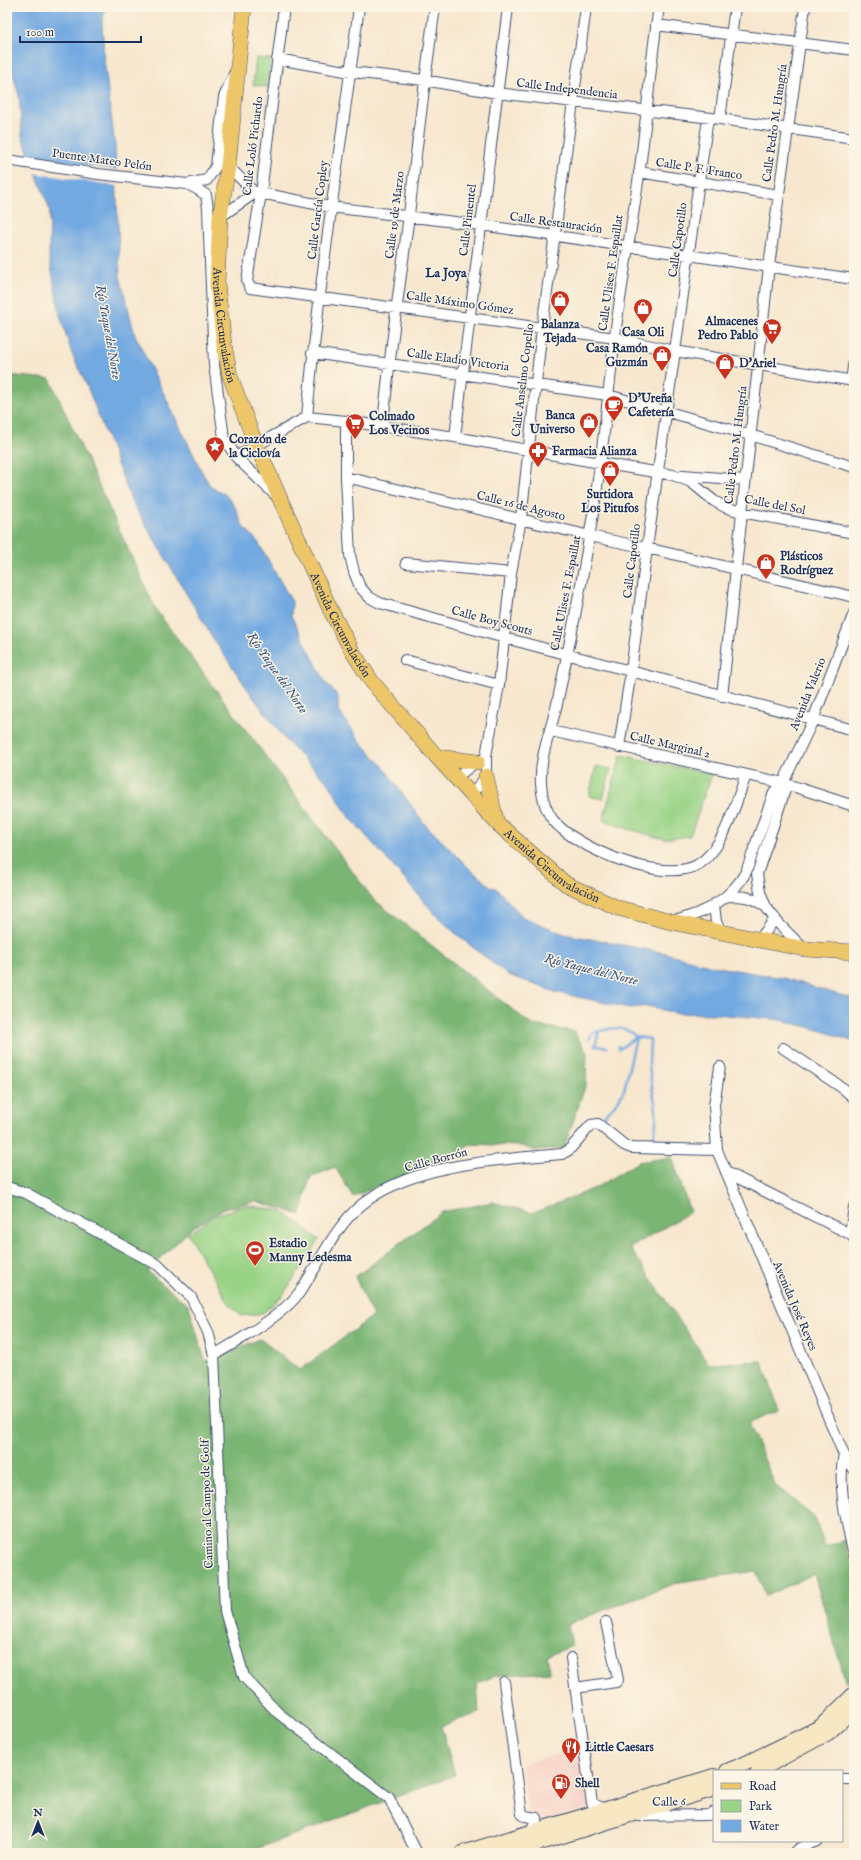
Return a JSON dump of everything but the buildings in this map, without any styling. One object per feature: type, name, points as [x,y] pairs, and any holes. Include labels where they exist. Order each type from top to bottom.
[{"type":"main road","name":"Avenida Circunvalación","points":[[244,7],[228,166],[220,217],[217,284],[224,346],[230,376],[280,501],[332,611],[352,650],[372,682],[455,778],[498,824],[566,884],[618,908],[671,922],[723,934],[805,949],[854,952]]},
{"type":"main road","points":[[437,757],[482,759]]},
{"type":"main road","points":[[486,776],[490,800],[498,824]]},
{"type":"main road","points":[[729,1770],[820,1726],[854,1694]]},
{"type":"main road","points":[[760,1770],[828,1733],[854,1709]]},
{"type":"main road","points":[[462,1853],[531,1844],[606,1810],[713,1776]]},
{"type":"main road","points":[[507,1853],[531,1844],[713,1789]]},
{"type":"street","name":"Calle Loló Pichardo","points":[[250,288],[248,281],[258,193],[284,7]]},
{"type":"street","name":"Calle García Copley","points":[[306,418],[312,353],[321,297],[330,206],[351,72],[359,7]]},
{"type":"street","name":"Calle 19 de Marzo","points":[[383,426],[389,364],[409,216],[424,80],[436,7]]},
{"type":"street","name":"Calle Pimentel","points":[[455,437],[508,7]]},
{"type":"street","name":"Calle Anselmo Copello","points":[[486,776],[482,759],[499,685],[512,573],[522,519],[535,383],[586,7]]},
{"type":"street","name":"Calle Ulises F. Espaillat","points":[[659,7],[640,172],[615,338],[590,536],[551,731],[543,759],[541,782],[543,801],[552,820],[573,839],[629,863],[662,871],[679,870],[697,865],[712,851],[724,832],[746,775]]},
{"type":"street","points":[[720,119],[735,7]]},
{"type":"street","name":"Calle Pedro M. Hungría","points":[[722,696],[768,266],[805,7]]},
{"type":"street","points":[[656,25],[854,50]]},
{"type":"street","name":"Calle Independencia","points":[[277,59],[351,72],[424,80],[497,94],[720,119],[854,138]]},
{"type":"street","points":[[187,184],[207,180],[216,166],[224,97],[238,66]]},
{"type":"street","name":"Calle Capotillo","points":[[619,747],[631,671],[708,118]]},
{"type":"street","name":"Puente Mateo Pelón","points":[[10,160],[98,174],[187,184]]},
{"type":"street","points":[[220,217],[258,193],[228,166]]},
{"type":"street","name":"Calle P. F. Franco","points":[[640,172],[779,195]]},
{"type":"street","points":[[187,184],[206,195],[208,208],[214,365],[224,438],[236,457],[280,501]]},
{"type":"street","name":"Calle Restauración","points":[[258,193],[330,206],[480,225],[554,237],[854,279]]},
{"type":"street","name":"Calle Máximo Gómez","points":[[250,288],[615,338],[853,381]]},
{"type":"street","name":"Calle Eladio Victoria","points":[[312,353],[535,383],[608,395],[750,435],[854,467]]},
{"type":"street","points":[[853,381],[854,360]]},
{"type":"street","points":[[236,457],[306,418]]},
{"type":"street","name":"Calle del Sol","points":[[306,418],[383,426],[455,437],[600,464],[673,474],[692,482],[714,501],[725,507],[741,512],[854,534]]},
{"type":"street","name":"Calle Boy Scouts","points":[[346,421],[346,477],[350,555],[354,572],[360,586],[369,597],[380,603],[401,610],[854,730]]},
{"type":"street","points":[[673,474],[745,480]]},
{"type":"street","name":"Calle 16 de Agosto","points":[[346,477],[590,536],[854,597]]},
{"type":"street","points":[[406,563],[512,573]]},
{"type":"street","name":"Avenida Valerio","points":[[671,922],[694,916],[726,896],[740,883],[746,872],[774,792],[783,782],[813,720],[854,613]]},
{"type":"street","points":[[405,660],[499,685]]},
{"type":"street","name":"Calle Marginal 2","points":[[551,731],[783,782],[854,806]]},
{"type":"street","points":[[455,778],[482,759]]},
{"type":"street","points":[[472,795],[486,776]]},
{"type":"street","name":"Avenida Valerio","points":[[783,782],[785,790],[757,874],[760,892],[766,907],[805,949]]},
{"type":"street","points":[[726,896],[746,896],[755,899],[766,907]]},
{"type":"street","points":[[714,904],[716,922],[723,934]]},
{"type":"street","points":[[758,940],[775,918]]},
{"type":"street","points":[[783,1048],[844,1089],[854,1098]]},
{"type":"street","name":"Avenida José Reyes","points":[[720,1067],[714,1105],[717,1150],[844,1455],[854,1469]]},
{"type":"street","name":"Calle Borrón","points":[[214,1356],[272,1318],[298,1294],[341,1227],[351,1215],[369,1199],[416,1177],[448,1168],[482,1162],[562,1154],[569,1150],[591,1125],[594,1124],[598,1124],[624,1145],[631,1148],[717,1150]]},
{"type":"street","points":[[726,1172],[852,1236],[854,1207]]},
{"type":"street","name":"Camino al Campo de Golf","points":[[7,1187],[26,1193],[158,1265],[191,1297],[208,1332],[214,1356],[224,1611],[244,1677],[278,1713],[389,1798],[417,1853]]},
{"type":"street","points":[[844,1455],[841,1472],[846,1524],[854,1555]]},
{"type":"street","points":[[575,1688],[616,1682],[618,1680],[606,1622]]},
{"type":"street","points":[[571,1658],[592,1803],[606,1810]]},
{"type":"street","points":[[504,1682],[522,1814],[537,1818],[531,1844]]},
{"type":"street","points":[[843,1779],[854,1779]]},
{"type":"street","name":"Calle 6","points":[[624,1816],[708,1815],[713,1812]]},
{"type":"street","points":[[794,1853],[800,1848],[815,1842]]},
{"type":"shaded area","points":[[581,1746],[590,1808],[530,1825],[521,1765]]},
{"type":"green space","points":[[256,58],[271,59],[267,87],[253,85]]},
{"type":"green space","points":[[7,375],[50,379],[156,610],[373,899],[532,1025],[574,1031],[587,1053],[586,1084],[564,1148],[537,1151],[521,1146],[470,1144],[445,1166],[385,1188],[380,1185],[353,1197],[335,1167],[310,1178],[301,1215],[256,1201],[223,1209],[192,1228],[147,1271],[189,1306],[205,1361],[260,1339],[300,1370],[373,1316],[355,1277],[442,1212],[493,1202],[533,1213],[595,1188],[638,1162],[672,1157],[690,1212],[630,1248],[709,1364],[762,1361],[779,1410],[749,1423],[775,1485],[815,1518],[825,1547],[844,1540],[854,1570],[854,1675],[846,1683],[814,1574],[766,1596],[756,1571],[679,1582],[568,1624],[572,1646],[547,1656],[550,1672],[496,1676],[477,1683],[479,1713],[441,1726],[455,1775],[245,1853],[7,1853]]},
{"type":"green space","points":[[621,755],[712,774],[690,836],[664,839],[603,820]]},
{"type":"green space","points":[[596,766],[611,769],[603,799],[589,796]]},
{"type":"green space","name":"Estadio Manny Ledesma","points":[[248,1205],[281,1211],[319,1240],[283,1295],[263,1313],[241,1316],[230,1305],[188,1234],[215,1215]]},
{"type":"water","name":"Río Yaque del Norte","points":[[10,7],[107,7],[102,20],[104,59],[115,146],[120,277],[135,335],[203,474],[211,487],[225,494],[235,507],[243,526],[258,542],[292,602],[291,616],[326,683],[338,696],[338,710],[361,742],[382,765],[423,822],[471,870],[490,886],[497,889],[523,917],[564,934],[665,953],[712,966],[783,978],[854,999],[854,1042],[823,1031],[781,1020],[718,1014],[674,1013],[648,1006],[629,1008],[555,992],[506,974],[454,932],[435,914],[347,814],[330,785],[288,743],[253,697],[214,640],[132,502],[87,386],[72,354],[60,315],[49,256],[50,210],[22,136],[19,96],[11,66],[7,41],[7,25]]},
{"type":"pier","points":[[28,157],[117,170],[118,186],[34,173]]},
{"type":"waterway","points":[[589,1039],[592,1033],[615,1028],[626,1030],[636,1037]]},
{"type":"waterway","points":[[599,1031],[595,1046],[607,1047]]},
{"type":"waterway","points":[[618,1046],[619,1049],[636,1037],[650,1039],[649,1064],[656,1110],[653,1137]]},
{"type":"waterway","points":[[599,1122],[618,1101],[624,1090],[636,1037]]},
{"type":"place","name":"Balanza Tejada","points":[[560,317]]},
{"type":"place","name":"Casa Oli","points":[[643,325]]},
{"type":"place","name":"Almacenes Pedro Pablo","points":[[772,345]]},
{"type":"place","name":"Casa Ramón Guzmán","points":[[662,372]]},
{"type":"place","name":"D'Ariel","points":[[725,380]]},
{"type":"place","name":"D'Ureña Cafetería","points":[[614,422]]},
{"type":"place","name":"Banca Universo","points":[[589,439]]},
{"type":"place","name":"Colmado Los Vecinos","points":[[355,440]]},
{"type":"place","name":"Corazón de la Ciclovía","points":[[215,463]]},
{"type":"place","name":"Farmacia Alianza","points":[[538,468]]},
{"type":"place","name":"Surtidora Los Pitufos","points":[[610,487]]},
{"type":"place","name":"Plásticos Rodríguez","points":[[766,580]]},
{"type":"place","name":"Estadio Manny Ledesma","points":[[255,1267]]},
{"type":"place","name":"Little Caesars","points":[[571,1764]]},
{"type":"place","name":"Shell","points":[[561,1800]]},
{"type":"district","name":"La Joya","points":[[446,273]]}]
